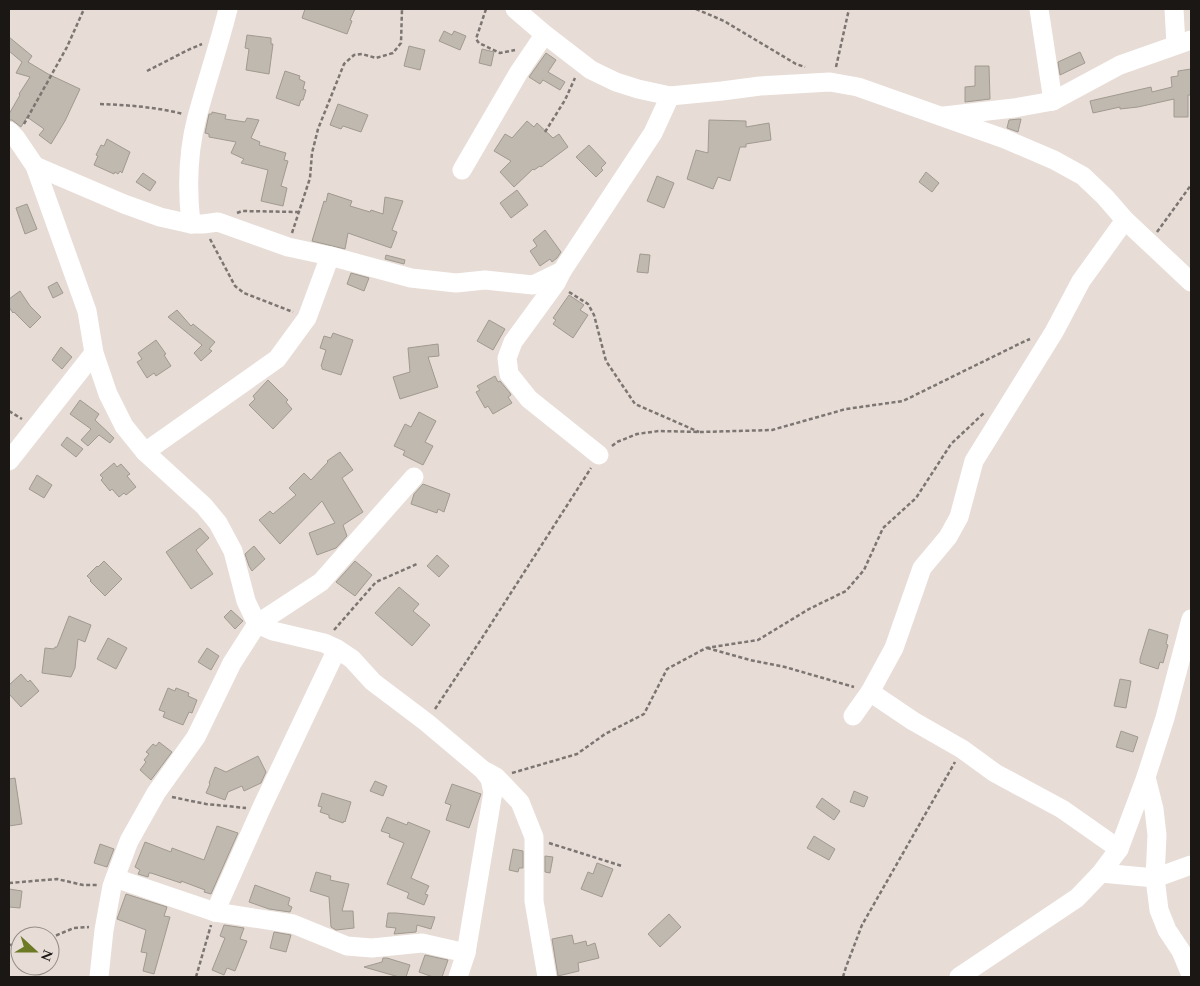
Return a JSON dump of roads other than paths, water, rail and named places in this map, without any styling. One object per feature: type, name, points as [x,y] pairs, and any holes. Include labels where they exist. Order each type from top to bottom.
[{"type":"street","points":[[204,224],[188,198],[190,155],[197,118],[222,36],[228,9]]},
{"type":"street","points":[[515,9],[542,37],[592,70],[616,82],[638,89],[670,96],[760,86],[830,82],[858,87],[1004,139],[1054,160],[1083,176],[1125,220],[1191,282]]},
{"type":"street","points":[[1039,9],[1053,101]]},
{"type":"street","points":[[940,116],[1014,108],[1053,101],[1120,65],[1184,43],[1174,9]]},
{"type":"street","points":[[462,170],[519,72],[542,37]]},
{"type":"street","points":[[599,454],[529,399],[509,374],[507,358],[514,342],[653,133],[670,96]]},
{"type":"street","points":[[12,134],[35,166],[87,311],[94,353],[108,394],[124,426],[145,452],[204,506],[218,523],[233,551],[246,601],[257,624],[331,646],[352,659],[373,682],[490,774],[520,802],[534,836],[534,901],[547,977]]},
{"type":"street","points":[[35,166],[124,204],[160,217],[204,224],[411,278],[456,283],[485,280],[533,286],[559,277]]},
{"type":"street","points":[[853,716],[870,692],[894,648],[922,568],[948,537],[959,517],[974,461],[1054,332],[1081,281],[1125,220]]},
{"type":"street","points":[[145,452],[277,359],[307,318],[330,256]]},
{"type":"street","points":[[9,461],[94,353]]},
{"type":"street","points":[[99,977],[104,930],[113,882],[129,842],[156,793],[196,737],[232,663],[257,624],[321,582],[414,477]]},
{"type":"street","points":[[959,977],[1077,898],[1101,873],[1119,849],[1146,777],[1165,718],[1191,619]]},
{"type":"street","points":[[215,912],[331,646]]},
{"type":"street","points":[[870,692],[913,721],[962,749],[995,773],[1062,809],[1119,849]]},
{"type":"street","points":[[458,977],[466,953],[493,792],[490,774]]},
{"type":"street","points":[[1146,777],[1154,809],[1157,835],[1155,878],[1159,910],[1167,930],[1182,951],[1191,975]]},
{"type":"street","points":[[1101,873],[1155,878],[1191,865]]},
{"type":"street","points":[[113,882],[215,912],[293,924],[347,946],[372,948],[422,943],[466,953]]}]
